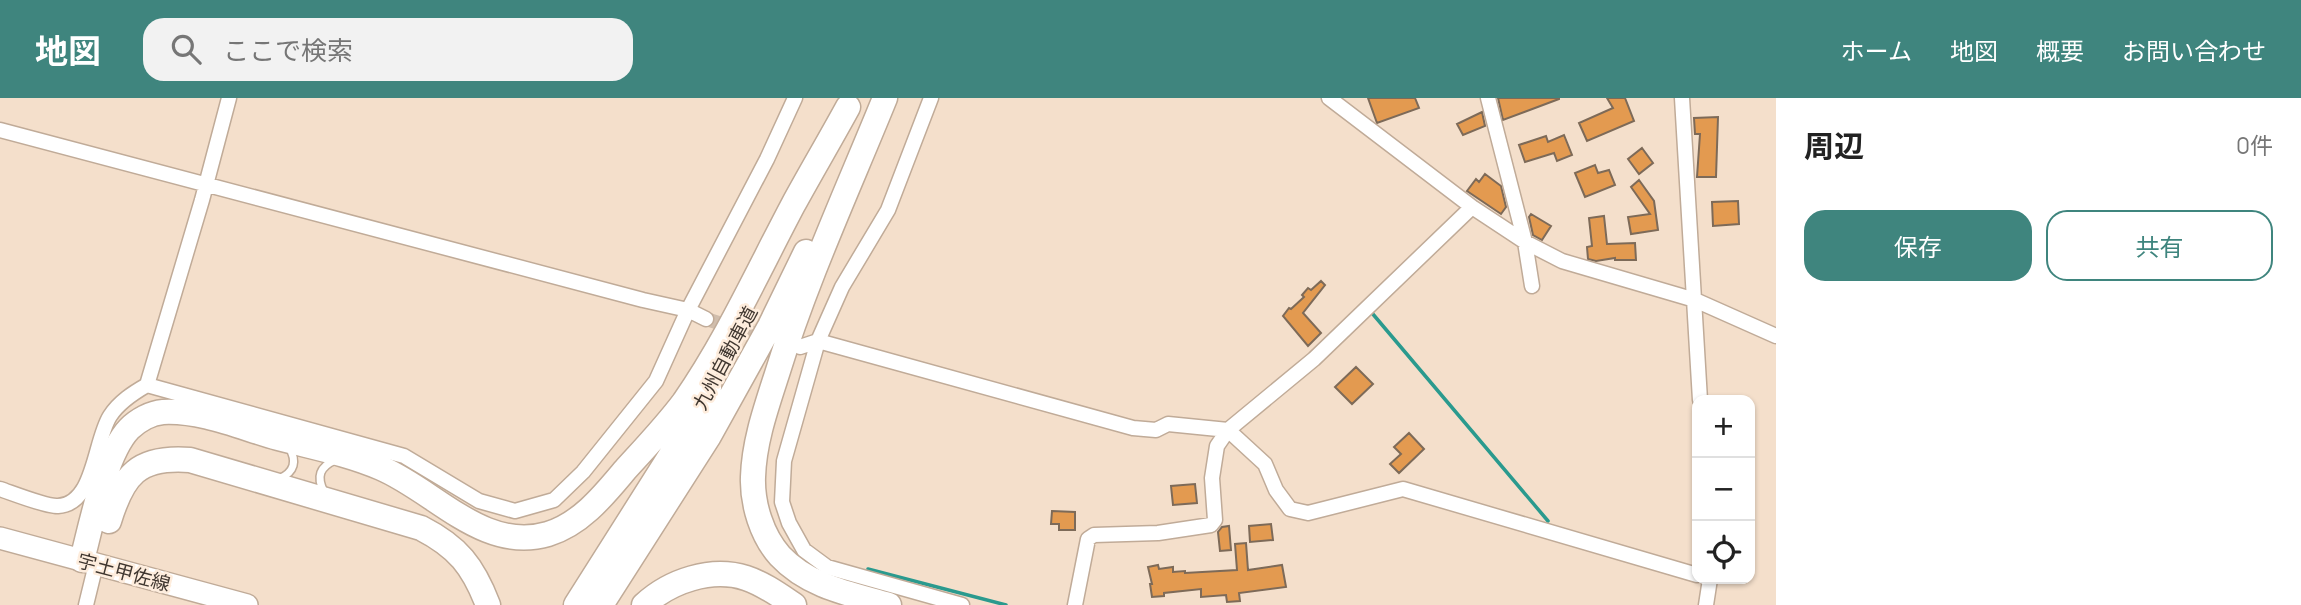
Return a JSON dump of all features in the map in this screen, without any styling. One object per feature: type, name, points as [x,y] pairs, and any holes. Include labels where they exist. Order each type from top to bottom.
[{"type":"highway","name":"九州自動車道","points":[[601,605],[709,436],[770,326],[875,98]]},
{"type":"highway","points":[[885,98],[790,332],[762,422],[753,479],[760,522],[779,555],[794,569],[826,587],[890,605]]},
{"type":"highway","name":"九州自動車道","points":[[576,605],[683,436],[746,320],[850,102]]},
{"type":"highway","points":[[89,562],[109,463],[117,444],[129,429],[142,419],[160,413],[196,415],[380,467],[464,519],[494,534],[511,537],[548,534],[566,526],[599,500],[662,430],[702,375],[850,102]]},
{"type":"highway","points":[[89,562],[125,481],[137,470],[152,463],[172,459],[190,460],[421,528],[441,538],[457,551],[470,566],[488,605]]},
{"type":"highway","points":[[644,605],[687,580],[708,575],[727,575],[746,578],[763,585],[794,605]]},
{"type":"main road","name":"宇土甲佐線","points":[[0,538],[247,605]]},
{"type":"street","points":[[0,489],[57,506],[71,502],[83,492],[109,417],[128,397],[147,384],[229,98]]},
{"type":"street","points":[[147,384],[404,456],[479,501],[515,511],[554,500],[583,472],[656,381],[688,310],[768,159],[795,98]]},
{"type":"street","points":[[932,98],[888,210],[842,287],[818,341],[784,460],[782,502],[789,523],[804,550],[827,568],[962,605]]},
{"type":"street","points":[[1329,98],[1472,207],[1525,242],[1562,261],[1695,300],[1776,336]]},
{"type":"street","points":[[1488,98],[1525,242],[1532,286]]},
{"type":"street","points":[[1682,98],[1700,395]]},
{"type":"street","points":[[0,130],[688,310],[706,319]]},
{"type":"street","points":[[1075,605],[1088,539],[1094,535],[1158,533],[1210,525],[1215,520],[1212,478],[1217,446],[1228,430],[1314,359],[1472,207]]},
{"type":"street","points":[[800,347],[818,341],[1133,428],[1156,430],[1168,424],[1228,430],[1265,464],[1276,490],[1290,509],[1308,513],[1403,489],[1692,574]]},
{"type":"street","points":[[86,605],[89,562]]},
{"type":"street","points":[[1706,605],[1709,584]]},
{"type":"lane","points":[[265,481],[280,479],[292,470],[293,456],[281,439]]},
{"type":"lane","points":[[331,500],[319,478],[321,470],[334,460],[351,458]]},
{"type":"building","points":[[1368,98],[1415,98],[1419,108],[1377,123]]},
{"type":"building","points":[[1498,98],[1559,98],[1559,99],[1503,120]]},
{"type":"building","points":[[1607,98],[1625,98],[1634,121],[1587,141],[1579,123],[1613,108]]},
{"type":"building","points":[[1482,112],[1485,126],[1463,135],[1457,124]]},
{"type":"building","points":[[1718,117],[1716,177],[1697,177],[1700,134],[1695,134],[1694,118]]},
{"type":"building","points":[[1564,135],[1572,155],[1557,161],[1554,153],[1525,162],[1519,145],[1546,136],[1548,142]]},
{"type":"building","points":[[1642,148],[1653,163],[1639,174],[1628,159]]},
{"type":"building","points":[[1595,165],[1598,173],[1609,170],[1615,185],[1585,197],[1575,173]]},
{"type":"building","points":[[1485,174],[1501,186],[1506,207],[1501,214],[1467,191],[1476,179],[1479,182]]},
{"type":"building","points":[[1639,180],[1654,201],[1658,230],[1631,234],[1628,217],[1650,214],[1631,187]]},
{"type":"building","points":[[1738,201],[1739,224],[1713,226],[1712,202]]},
{"type":"building","points":[[1531,214],[1551,226],[1542,240],[1533,235],[1529,217]]},
{"type":"building","points":[[1604,216],[1607,244],[1635,243],[1636,260],[1588,259],[1587,247],[1592,246],[1589,218]]},
{"type":"building","points":[[1321,281],[1325,285],[1303,313],[1321,333],[1308,346],[1283,316],[1304,297],[1302,295],[1308,288],[1311,290]]},
{"type":"building","points":[[1356,367],[1373,384],[1352,404],[1335,387]]},
{"type":"building","points":[[1409,433],[1424,449],[1399,473],[1390,464],[1401,454],[1394,447]]},
{"type":"building","points":[[1195,484],[1197,503],[1173,505],[1171,486]]},
{"type":"building","points":[[1052,511],[1075,512],[1075,530],[1059,530],[1059,524],[1051,524]]},
{"type":"building","points":[[1271,524],[1273,540],[1250,542],[1249,526]]},
{"type":"building","points":[[1229,526],[1231,550],[1220,551],[1218,532],[1222,527]]},
{"type":"building","points":[[1246,543],[1248,570],[1282,565],[1286,587],[1239,593],[1240,601],[1227,602],[1226,595],[1201,597],[1201,589],[1152,597],[1148,567],[1173,567],[1173,572],[1185,573],[1237,570],[1235,544]]},
{"type":"waterway","points":[[1372,313],[1548,521]]},
{"type":"waterway","points":[[868,569],[1006,605]]},
{"type":"tunnel","points":[[706,319],[768,338]]}]
